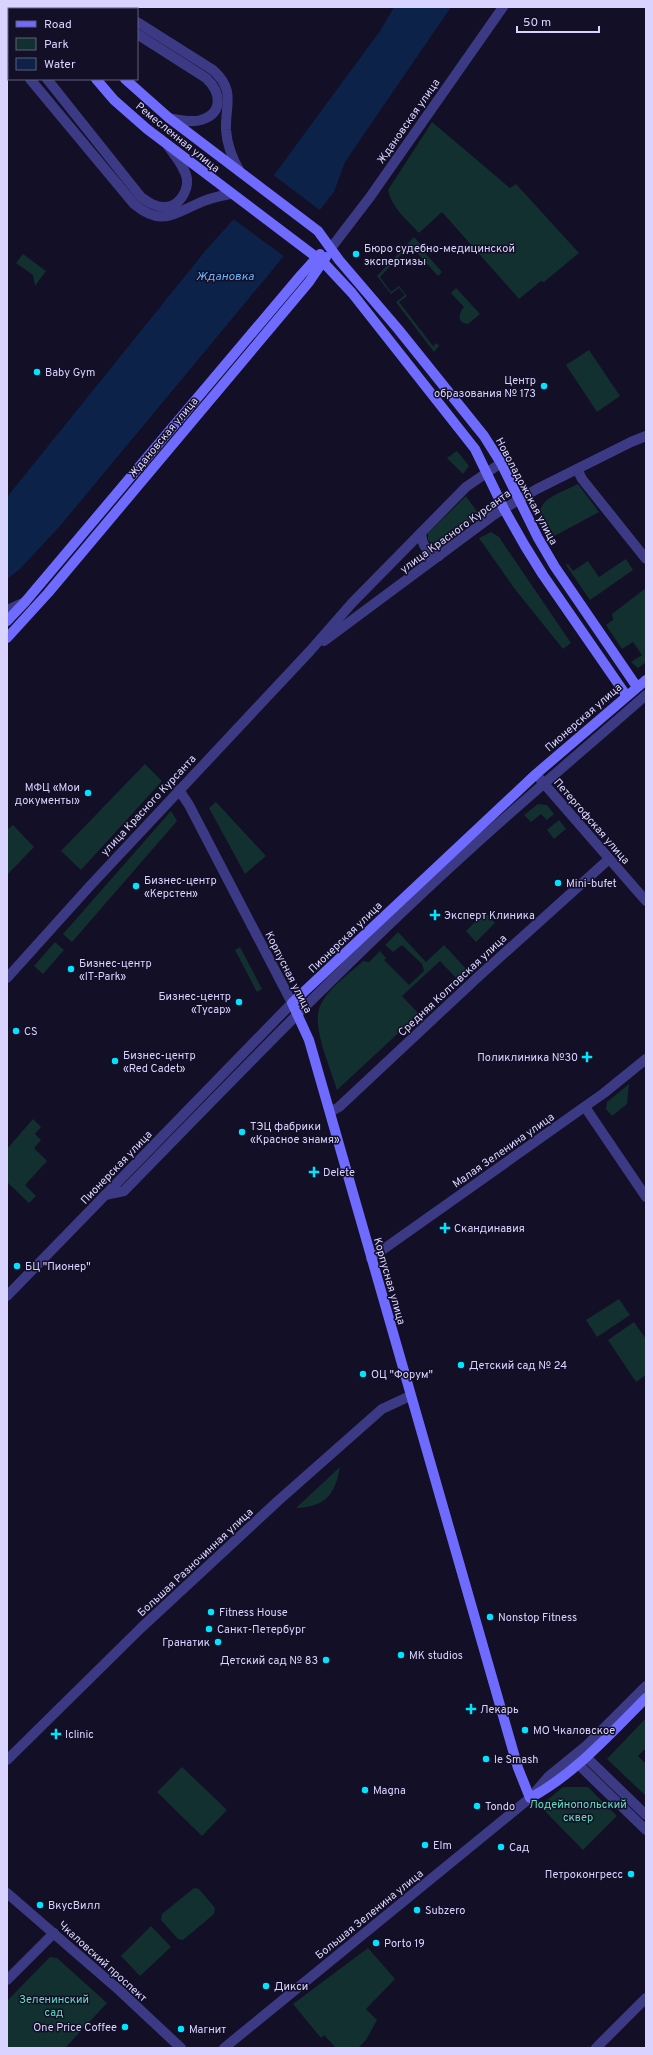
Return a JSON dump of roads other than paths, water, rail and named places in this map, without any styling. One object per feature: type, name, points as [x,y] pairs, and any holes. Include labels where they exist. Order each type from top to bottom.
[{"type":"main road","name":"Ремесленная улица","points":[[126,80],[169,118],[318,231],[331,248]]},
{"type":"main road","name":"Ремесленная улица","points":[[99,83],[132,117],[230,194],[320,260]]},
{"type":"main road","name":"Ждановская улица","points":[[7,622],[331,248]]},
{"type":"main road","name":"Новоладожская улица","points":[[331,248],[484,436],[501,463],[554,567],[637,687]]},
{"type":"main road","name":"Ждановская улица","points":[[7,638],[48,594],[320,260]]},
{"type":"main road","points":[[320,260],[352,293],[470,443],[487,472],[504,509],[543,575],[626,696]]},
{"type":"main road","name":"Пионерская улица","points":[[292,1004],[536,774],[646,680]]},
{"type":"main road","name":"Корпусная улица","points":[[292,1004],[309,1040],[518,1768],[530,1798]]},
{"type":"main road","name":"Большая Зеленина улица","points":[[530,1798],[545,1790],[578,1764],[646,1698]]},
{"type":"street","name":"Ждановская улица","points":[[331,248],[370,197],[503,7]]},
{"type":"street","points":[[138,23],[213,70],[223,79],[228,89],[226,129],[228,144],[233,159],[241,173]]},
{"type":"street","points":[[138,35],[206,78],[213,85],[218,95],[217,106],[211,114],[200,120],[187,121],[169,118]]},
{"type":"street","points":[[31,80],[134,204],[145,213],[158,217],[171,216],[198,203],[230,194]]},
{"type":"street","points":[[48,80],[141,197],[151,204],[165,208],[176,204],[185,193],[187,179],[181,164],[167,145]]},
{"type":"street","name":"улица Красного Курсанта","points":[[310,651],[519,499],[576,469],[646,436]]},
{"type":"street","name":"улица Красного Курсанта","points":[[7,978],[179,790],[310,651],[352,603],[466,487],[501,463]]},
{"type":"street","points":[[576,469],[582,479],[646,559]]},
{"type":"street","points":[[421,533],[425,548],[430,553],[439,556]]},
{"type":"street","points":[[7,610],[25,602]]},
{"type":"street","name":"Новоладожская улица","points":[[637,687],[643,698]]},
{"type":"street","name":"Пионерская улица","points":[[105,1195],[124,1191],[297,1014],[468,851],[543,783],[643,698]]},
{"type":"street","name":"Петергофская улица","points":[[536,774],[646,901]]},
{"type":"street","name":"Корпусная улица","points":[[179,790],[208,840],[292,1004]]},
{"type":"street","name":"Средняя Колтовская улица","points":[[330,1112],[339,1107],[478,976],[609,859]]},
{"type":"street","name":"Пионерская улица","points":[[7,1296],[292,1004]]},
{"type":"street","name":"Малая Зеленина улица","points":[[372,1258],[585,1107],[646,1059]]},
{"type":"street","points":[[585,1107],[646,1197]]},
{"type":"street","name":"Большая Разночинная улица","points":[[7,1760],[142,1627],[246,1530],[382,1409],[410,1396]]},
{"type":"street","name":"Большая Зеленина улица","points":[[224,2048],[530,1798],[549,1776],[587,1745],[646,1686]]},
{"type":"street","points":[[586,1757],[646,1815]]},
{"type":"street","points":[[578,1764],[646,1830]]},
{"type":"street","name":"Чкаловский проспект","points":[[7,1893],[181,2048]]},
{"type":"street","points":[[7,1980],[54,1934]]},
{"type":"street","points":[[596,2048],[646,1998]]},
{"type":"water","name":"Ждановка","points":[[394,7],[451,7],[345,162],[334,192],[279,262],[60,526],[20,569],[7,579],[7,497],[206,250],[277,171],[380,31]]},
{"type":"place","name":"Бюро судебно-медицинской экспертизы","points":[[356,254]]},
{"type":"place","name":"Baby Gym","points":[[37,372]]},
{"type":"place","name":"Центр образования № 173","points":[[544,386]]},
{"type":"place","name":"МФЦ «Мои документы»","points":[[88,793]]},
{"type":"place","name":"Mini-bufet","points":[[558,883]]},
{"type":"place","name":"Бизнес-центр «Керстен»","points":[[136,886]]},
{"type":"place","name":"Эксперт Клиника","points":[[435,915]]},
{"type":"place","name":"Бизнес-центр «IT-Park»","points":[[71,969]]},
{"type":"place","name":"Бизнес-центр «Тусар»","points":[[239,1002]]},
{"type":"place","name":"CS","points":[[16,1031]]},
{"type":"place","name":"Поликлиника №30","points":[[587,1057]]},
{"type":"place","name":"Бизнес-центр «Red Cadet»","points":[[115,1061]]},
{"type":"place","name":"ТЭЦ фабрики «Красное знамя»","points":[[242,1132]]},
{"type":"place","name":"Delete","points":[[314,1172]]},
{"type":"place","name":"Скандинавия","points":[[445,1228]]},
{"type":"place","name":"БЦ \"Пионер\"","points":[[17,1266]]},
{"type":"place","name":"Детский сад № 24","points":[[461,1365]]},
{"type":"place","name":"ОЦ \"Форум\"","points":[[363,1374]]},
{"type":"place","name":"Fitness House","points":[[211,1612]]},
{"type":"place","name":"Nonstop Fitness","points":[[490,1617]]},
{"type":"place","name":"Санкт-Петербург","points":[[209,1629]]},
{"type":"place","name":"Гранатик","points":[[218,1642]]},
{"type":"place","name":"MK studios","points":[[401,1655]]},
{"type":"place","name":"Детский сад № 83","points":[[326,1660]]},
{"type":"place","name":"Лекарь","points":[[471,1709]]},
{"type":"place","name":"МО Чкаловское","points":[[525,1730]]},
{"type":"place","name":"Iclinic","points":[[56,1734]]},
{"type":"place","name":"le Smash","points":[[486,1759]]},
{"type":"place","name":"Magna","points":[[365,1790]]},
{"type":"place","name":"Tondo","points":[[477,1806]]},
{"type":"place","name":"Elm","points":[[425,1845]]},
{"type":"place","name":"Сад","points":[[501,1847]]},
{"type":"place","name":"Петроконгресс","points":[[631,1874]]},
{"type":"place","name":"ВкусВилл","points":[[40,1905]]},
{"type":"place","name":"Subzero","points":[[417,1910]]},
{"type":"place","name":"Porto 19","points":[[376,1943]]},
{"type":"place","name":"Дикси","points":[[266,1986]]},
{"type":"place","name":"One Price Coffee","points":[[125,2027]]},
{"type":"place","name":"Магнит","points":[[181,2029]]},
{"type":"park label","name":"Лодейнопольский сквер","points":[[578,1810]]},
{"type":"park label","name":"Зеленинский сад","points":[[54,2005]]}]
